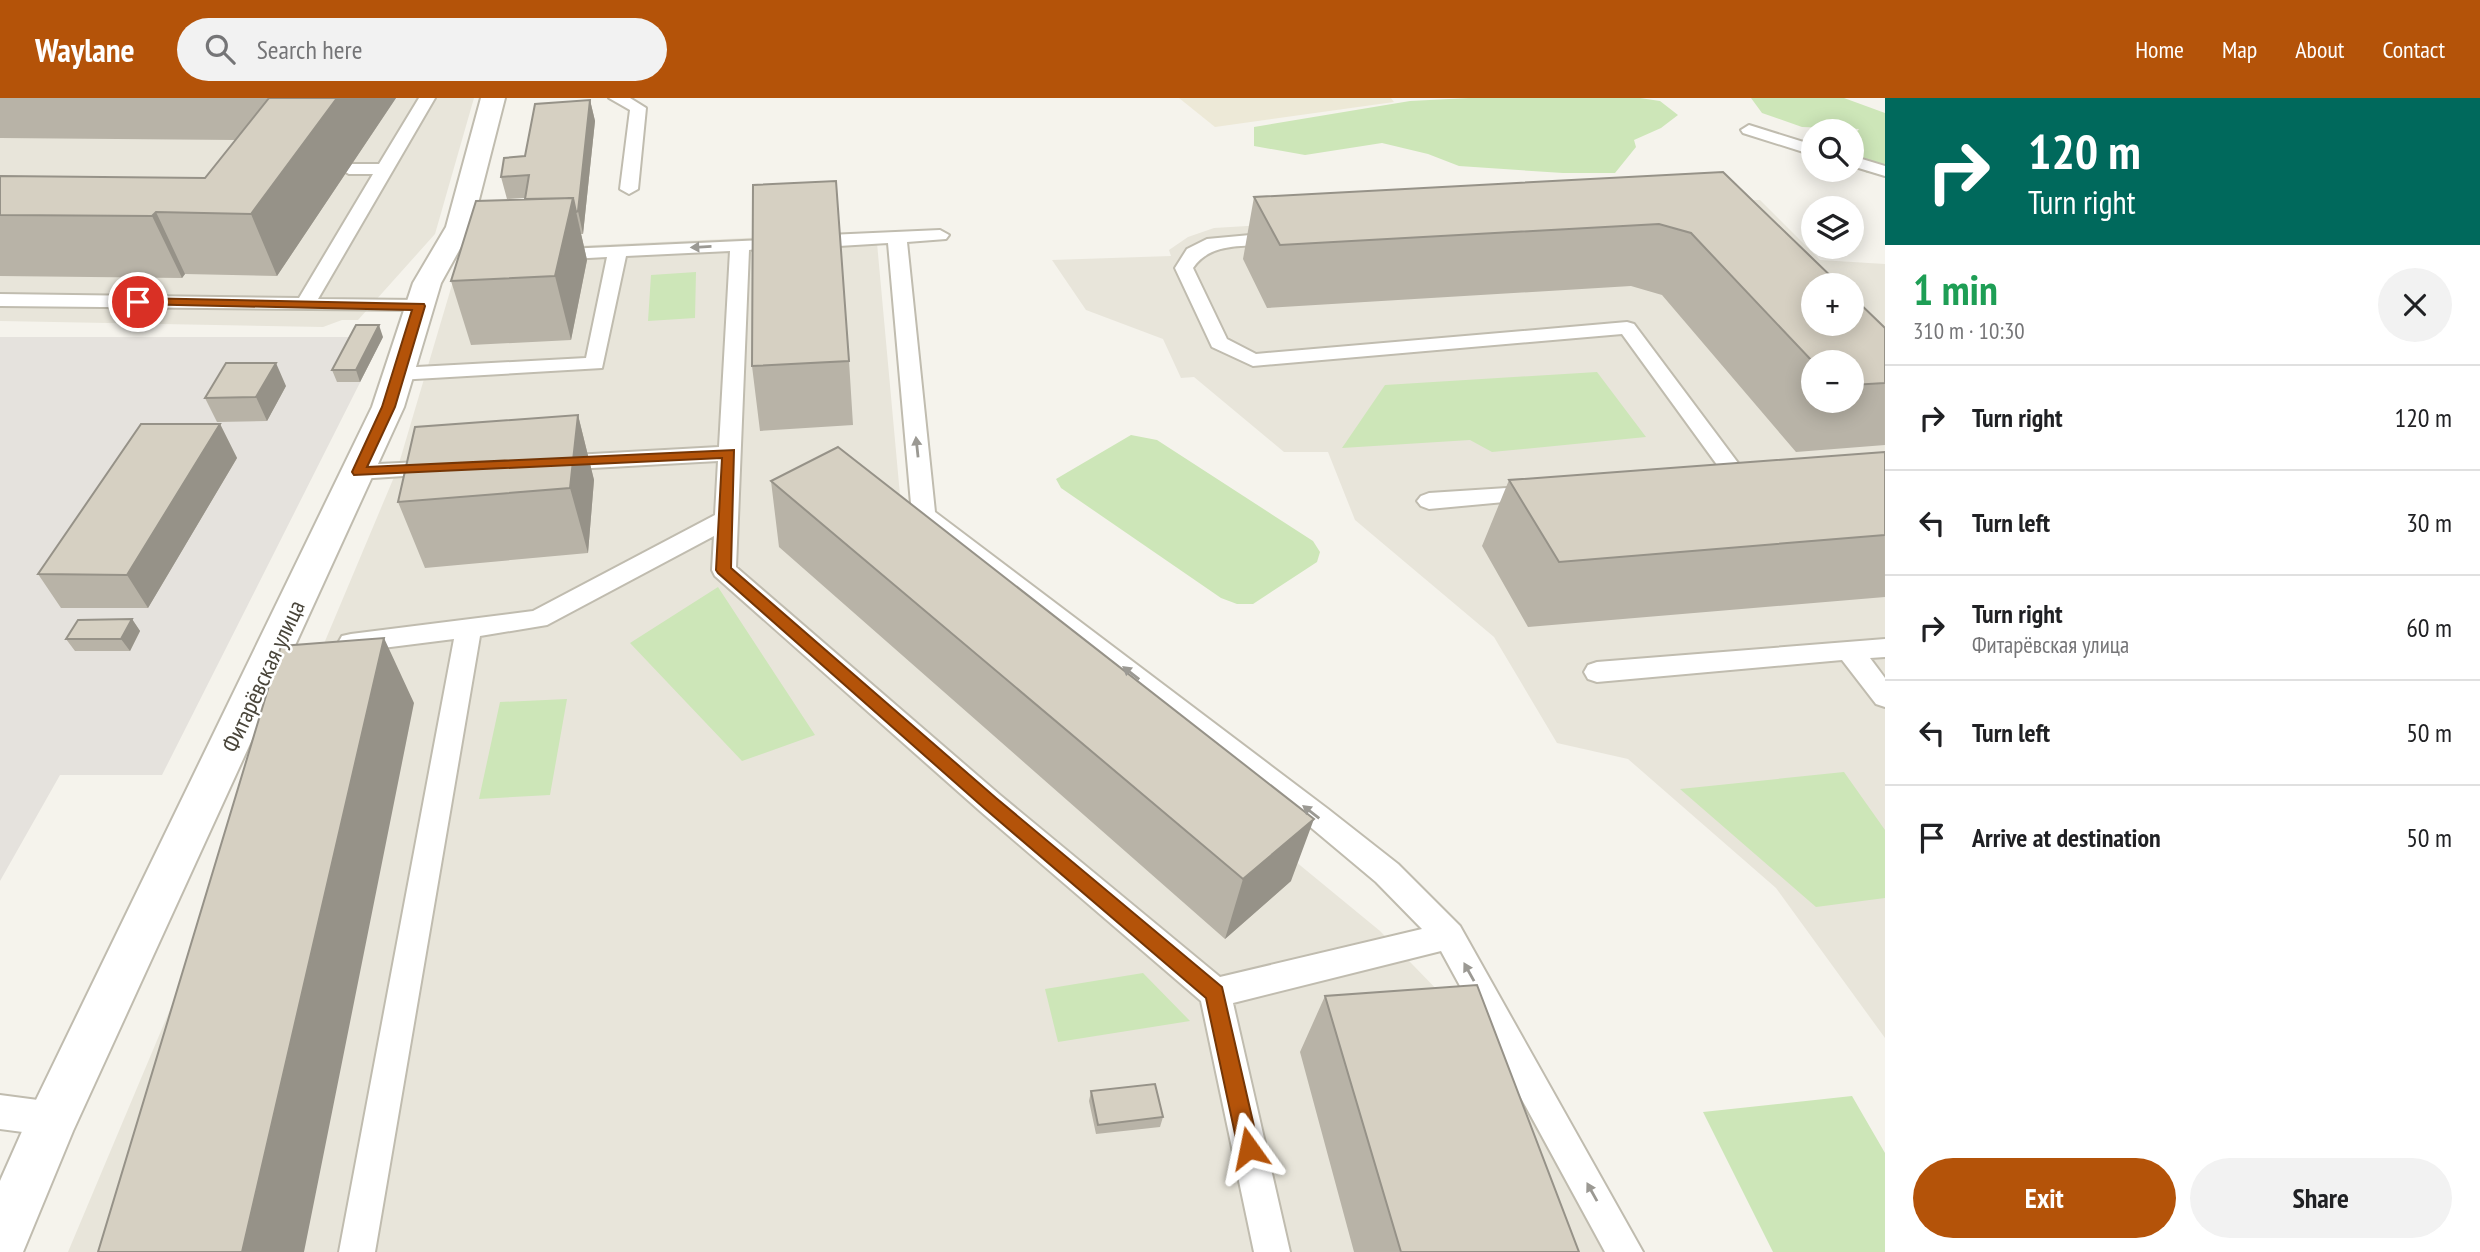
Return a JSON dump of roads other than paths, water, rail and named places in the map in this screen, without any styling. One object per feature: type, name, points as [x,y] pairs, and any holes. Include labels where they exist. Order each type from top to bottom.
[{"type":"street","name":"Фитарёвская улица","points":[[0,1243],[53,1119],[290,654],[358,472],[388,407],[427,283],[453,257],[493,98]]},
{"type":"lane","points":[[304,304],[427,98]]},
{"type":"lane","points":[[617,98],[638,108],[629,189]]},
{"type":"lane","points":[[1749,130],[1801,146]]},
{"type":"lane","points":[[351,165],[387,165]]},
{"type":"lane","points":[[1864,165],[1885,171]]},
{"type":"lane","points":[[538,255],[940,235]]},
{"type":"lane","points":[[1297,236],[1214,243],[1194,253],[1184,268],[1219,343],[1253,360],[1627,328],[1739,479]]},
{"type":"lane","points":[[897,237],[924,514],[1318,817],[1387,873],[1450,936],[1625,1252]]},
{"type":"lane","points":[[740,245],[724,570],[990,803],[1215,993],[1272,1252]]},
{"type":"lane","points":[[398,374],[595,364],[617,251]]},
{"type":"lane","points":[[0,300],[419,306]]},
{"type":"lane","points":[[540,463],[729,453]]},
{"type":"lane","points":[[358,472],[464,467]]},
{"type":"lane","points":[[1712,481],[1765,477]]},
{"type":"lane","points":[[1429,501],[1563,491]]},
{"type":"lane","points":[[333,645],[538,619],[725,520]]},
{"type":"lane","points":[[357,1252],[432,821],[469,628]]},
{"type":"lane","points":[[1597,672],[1885,648]]},
{"type":"lane","points":[[1849,650],[1885,697]]},
{"type":"lane","points":[[1215,993],[1450,936]]},
{"type":"lane","points":[[0,1112],[18,1112],[53,1119]]}]
